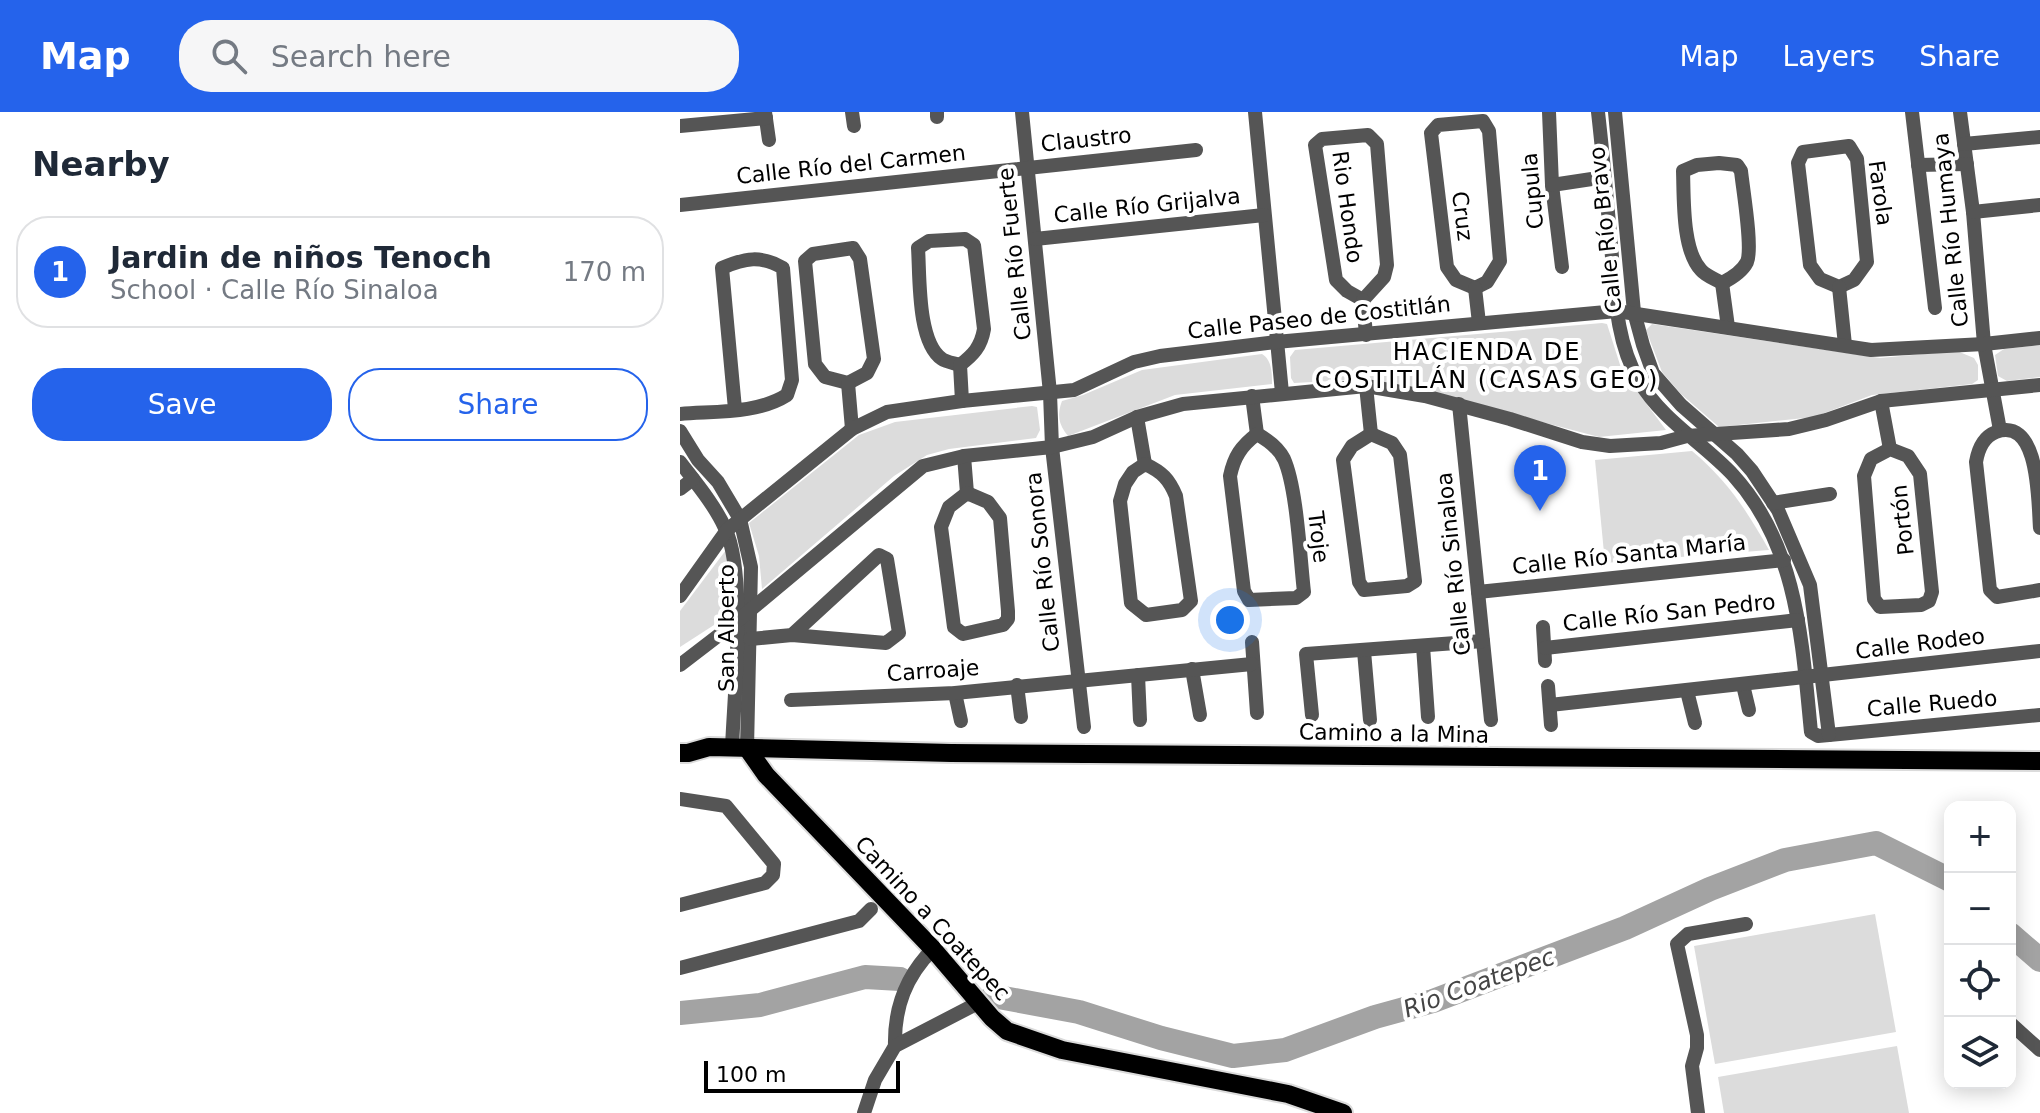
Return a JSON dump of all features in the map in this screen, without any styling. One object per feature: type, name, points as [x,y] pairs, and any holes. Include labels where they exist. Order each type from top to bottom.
[{"type":"main road","points":[[680,740],[709,747],[740,748]]},
{"type":"main road","points":[[680,753],[709,747]]},
{"type":"main road","name":"Camino a la Mina","points":[[740,748],[951,753],[2040,761]]},
{"type":"main road","name":"Camino a Coatepec","points":[[740,748],[933,949],[978,1003],[1007,1031],[1062,1050],[1288,1094],[1343,1113]]},
{"type":"street","name":"Calle Río Fuerte","points":[[1022,112],[1050,393]]},
{"type":"street","points":[[1255,112],[1282,393]]},
{"type":"street","name":"Cupula","points":[[1549,112],[1552,185],[1562,267]]},
{"type":"street","name":"Calle Río Bravo","points":[[1598,112],[1617,311],[1627,351],[1639,381],[1687,436],[1711,453],[1734,476],[1769,527],[1784,560],[1798,620],[1811,732],[1818,736],[1829,735],[1810,585],[1773,503],[1737,454],[1681,405],[1653,373],[1634,312],[1615,112]]},
{"type":"street","points":[[1912,112],[1935,308]]},
{"type":"street","name":"Calle Río Humaya","points":[[1960,112],[1973,212],[1984,344],[2000,430]]},
{"type":"street","points":[[680,126],[766,115],[769,140]]},
{"type":"street","name":"Cruz","points":[[1483,121],[1489,131],[1500,261],[1487,282],[1475,288],[1456,280],[1447,267],[1431,133],[1438,125],[1483,121]]},
{"type":"street","name":"Rio Hondo","points":[[1368,135],[1377,144],[1387,265],[1384,277],[1363,300],[1336,280],[1332,268],[1315,145],[1322,139],[1368,135]]},
{"type":"street","points":[[1964,144],[2040,137]]},
{"type":"street","name":"Farola","points":[[1849,146],[1857,159],[1867,262],[1854,280],[1839,287],[1820,279],[1810,265],[1798,163],[1803,152],[1849,146]]},
{"type":"street","name":"Claustro","points":[[1028,167],[1196,150]]},
{"type":"street","points":[[1918,165],[1967,164]]},
{"type":"street","points":[[1722,283],[1736,276],[1747,261],[1749,244],[1741,171],[1737,165],[1697,165],[1683,171],[1688,243],[1700,269],[1722,283],[1728,327]]},
{"type":"street","name":"Calle Río del Carmen","points":[[680,205],[1028,167]]},
{"type":"street","points":[[1552,185],[1605,177]]},
{"type":"street","points":[[1973,212],[2040,205]]},
{"type":"street","name":"Calle Río Grijalva","points":[[1035,239],[1264,215]]},
{"type":"street","points":[[965,239],[974,245],[984,329],[982,342],[973,355],[960,365],[941,358],[924,331],[918,248],[922,243],[965,239]]},
{"type":"street","points":[[853,248],[860,259],[874,359],[867,373],[848,383],[825,377],[815,364],[805,261],[813,254],[853,248]]},
{"type":"street","points":[[680,414],[735,409],[775,403],[787,395],[792,380],[783,268],[767,259],[741,259],[722,268],[735,409]]},
{"type":"street","points":[[1839,287],[1845,345]]},
{"type":"street","points":[[1475,288],[1479,323]]},
{"type":"street","points":[[1363,300],[1366,335]]},
{"type":"street","name":"Calle Paseo de Costitlán","points":[[680,596],[727,530],[852,429],[887,412],[1074,390],[1134,362],[1160,356],[1276,342],[1617,311],[1871,350],[2040,338]]},
{"type":"street","points":[[960,365],[962,401]]},
{"type":"street","points":[[848,383],[852,429]]},
{"type":"street","points":[[680,665],[923,466],[964,456],[1052,447],[1093,437],[1137,417],[1183,404],[1366,386],[1459,404],[1596,446],[1661,443],[1687,436],[1789,429],[1881,401],[2040,385]]},
{"type":"street","points":[[1366,386],[1371,434]]},
{"type":"street","name":"Calle Río Sonora","points":[[1050,393],[1052,447],[1084,727]]},
{"type":"street","points":[[1252,396],[1257,434]]},
{"type":"street","points":[[1881,401],[1890,449]]},
{"type":"street","name":"Calle Río Sinaloa","points":[[1459,404],[1491,720]]},
{"type":"street","points":[[1137,417],[1145,464]]},
{"type":"street","points":[[2040,528],[2033,459],[2028,444],[2016,432],[2000,430],[1990,435],[1979,448],[1976,462],[1990,590],[1997,597],[2040,590]]},
{"type":"street","name":"San Alberto","points":[[680,431],[698,460],[718,482],[740,519],[751,567],[750,639],[740,748]]},
{"type":"street","name":"Troje","points":[[1257,434],[1271,441],[1283,457],[1290,476],[1304,592],[1296,598],[1249,600],[1244,591],[1230,476],[1233,459],[1244,444],[1257,434]]},
{"type":"street","points":[[1371,434],[1392,443],[1400,455],[1415,581],[1407,586],[1364,590],[1359,582],[1343,460],[1352,446],[1371,434]]},
{"type":"street","name":"Portón","points":[[1890,449],[1908,456],[1920,474],[1932,592],[1929,601],[1921,605],[1880,607],[1874,599],[1864,476],[1871,459],[1890,449]]},
{"type":"street","points":[[964,456],[967,493]]},
{"type":"street","name":"San Alberto","points":[[680,462],[727,530],[736,573],[740,748]]},
{"type":"street","points":[[1145,464],[1170,480],[1176,496],[1191,601],[1182,610],[1146,615],[1131,603],[1120,501],[1133,472],[1145,464]]},
{"type":"street","points":[[680,489],[693,479]]},
{"type":"street","points":[[967,493],[988,502],[1000,518],[1008,619],[1003,625],[963,634],[954,627],[941,527],[949,507],[967,493]]},
{"type":"street","points":[[1773,503],[1830,494]]},
{"type":"street","points":[[750,639],[792,635],[886,643],[899,633],[887,559],[879,555],[792,635]]},
{"type":"street","name":"Calle Río Santa María","points":[[1478,592],[1784,560]]},
{"type":"street","name":"Calle Río San Pedro","points":[[1543,627],[1545,654],[1798,620]]},
{"type":"street","points":[[1312,715],[1306,654],[1483,641]]},
{"type":"street","points":[[1252,642],[1257,713]]},
{"type":"street","points":[[1423,646],[1428,717]]},
{"type":"street","points":[[1364,651],[1370,720]]},
{"type":"street","name":"Calle Rodeo","points":[[1550,705],[2040,651]]},
{"type":"street","name":"Carroaje","points":[[791,700],[955,693],[1252,664]]},
{"type":"street","points":[[1192,669],[1200,715]]},
{"type":"street","points":[[1138,675],[1140,720]]},
{"type":"street","points":[[1017,685],[1021,717]]},
{"type":"street","points":[[1743,685],[1749,710]]},
{"type":"street","points":[[1548,686],[1551,725]]},
{"type":"street","points":[[1687,691],[1695,723]]},
{"type":"street","points":[[955,693],[961,721]]},
{"type":"street","name":"Calle Ruedo","points":[[1829,735],[2040,715]]},
{"type":"street","points":[[680,799],[726,806],[774,864],[773,875],[765,883],[680,905]]},
{"type":"street","points":[[680,968],[859,921],[871,909]]},
{"type":"street","points":[[1698,1113],[1692,1066],[1697,1035],[1677,944],[1688,934],[1746,924]]},
{"type":"street","points":[[895,1046],[894,1021],[904,990],[915,966],[933,949]]},
{"type":"street","points":[[864,1113],[875,1080],[895,1046],[978,1003]]},
{"type":"street","points":[[2016,1028],[2040,1050]]},
{"type":"shaded area","points":[[1607,324],[1622,371],[1666,430],[1599,437],[1399,384],[1350,380],[1294,383],[1291,378],[1290,357],[1295,350]]},
{"type":"shaded area","points":[[1652,324],[1880,358],[1957,351],[1974,358],[1978,365],[1978,380],[1972,384],[1872,395],[1814,417],[1719,427],[1681,394],[1662,372],[1646,330]]},
{"type":"shaded area","points":[[2040,345],[2040,377],[2007,381],[1998,376],[1995,355],[2004,349]]},
{"type":"shaded area","points":[[1262,354],[1270,363],[1272,384],[1175,395],[1068,436],[1060,423],[1062,401],[1142,370]]},
{"type":"shaded area","points":[[1037,407],[1040,430],[1036,438],[949,449],[927,455],[894,476],[762,589],[759,556],[749,523],[859,435],[895,422]]},
{"type":"shaded area","points":[[1692,451],[1736,497],[1769,550],[1605,563],[1595,460]]},
{"type":"shaded area","points":[[726,550],[730,584],[728,616],[680,647],[680,611]]},
{"type":"shaded area","points":[[1875,914],[1896,1032],[1715,1064],[1694,946]]},
{"type":"shaded area","points":[[1897,1046],[1909,1113],[1724,1113],[1718,1077]]},
{"type":"waterway","name":"Rio Coatepec","points":[[993,996],[1079,1012],[1161,1038],[1233,1056],[1285,1050],[1375,1017],[1433,1001],[1625,928],[1710,889],[1785,860],[1876,843],[1944,877]]},
{"type":"waterway","name":"Rio Coatepec","points":[[2016,939],[2040,960]]},
{"type":"waterway","name":"Rio Coatepec","points":[[680,1013],[760,1005],[865,977],[900,979]]},
{"type":"place","name":"Jardin de niños Tenoch","points":[[1540,511]]},
{"type":"district","name":"HACIENDA DE COSTITLÁN (CASAS GEO)","points":[[1487,366]]}]
